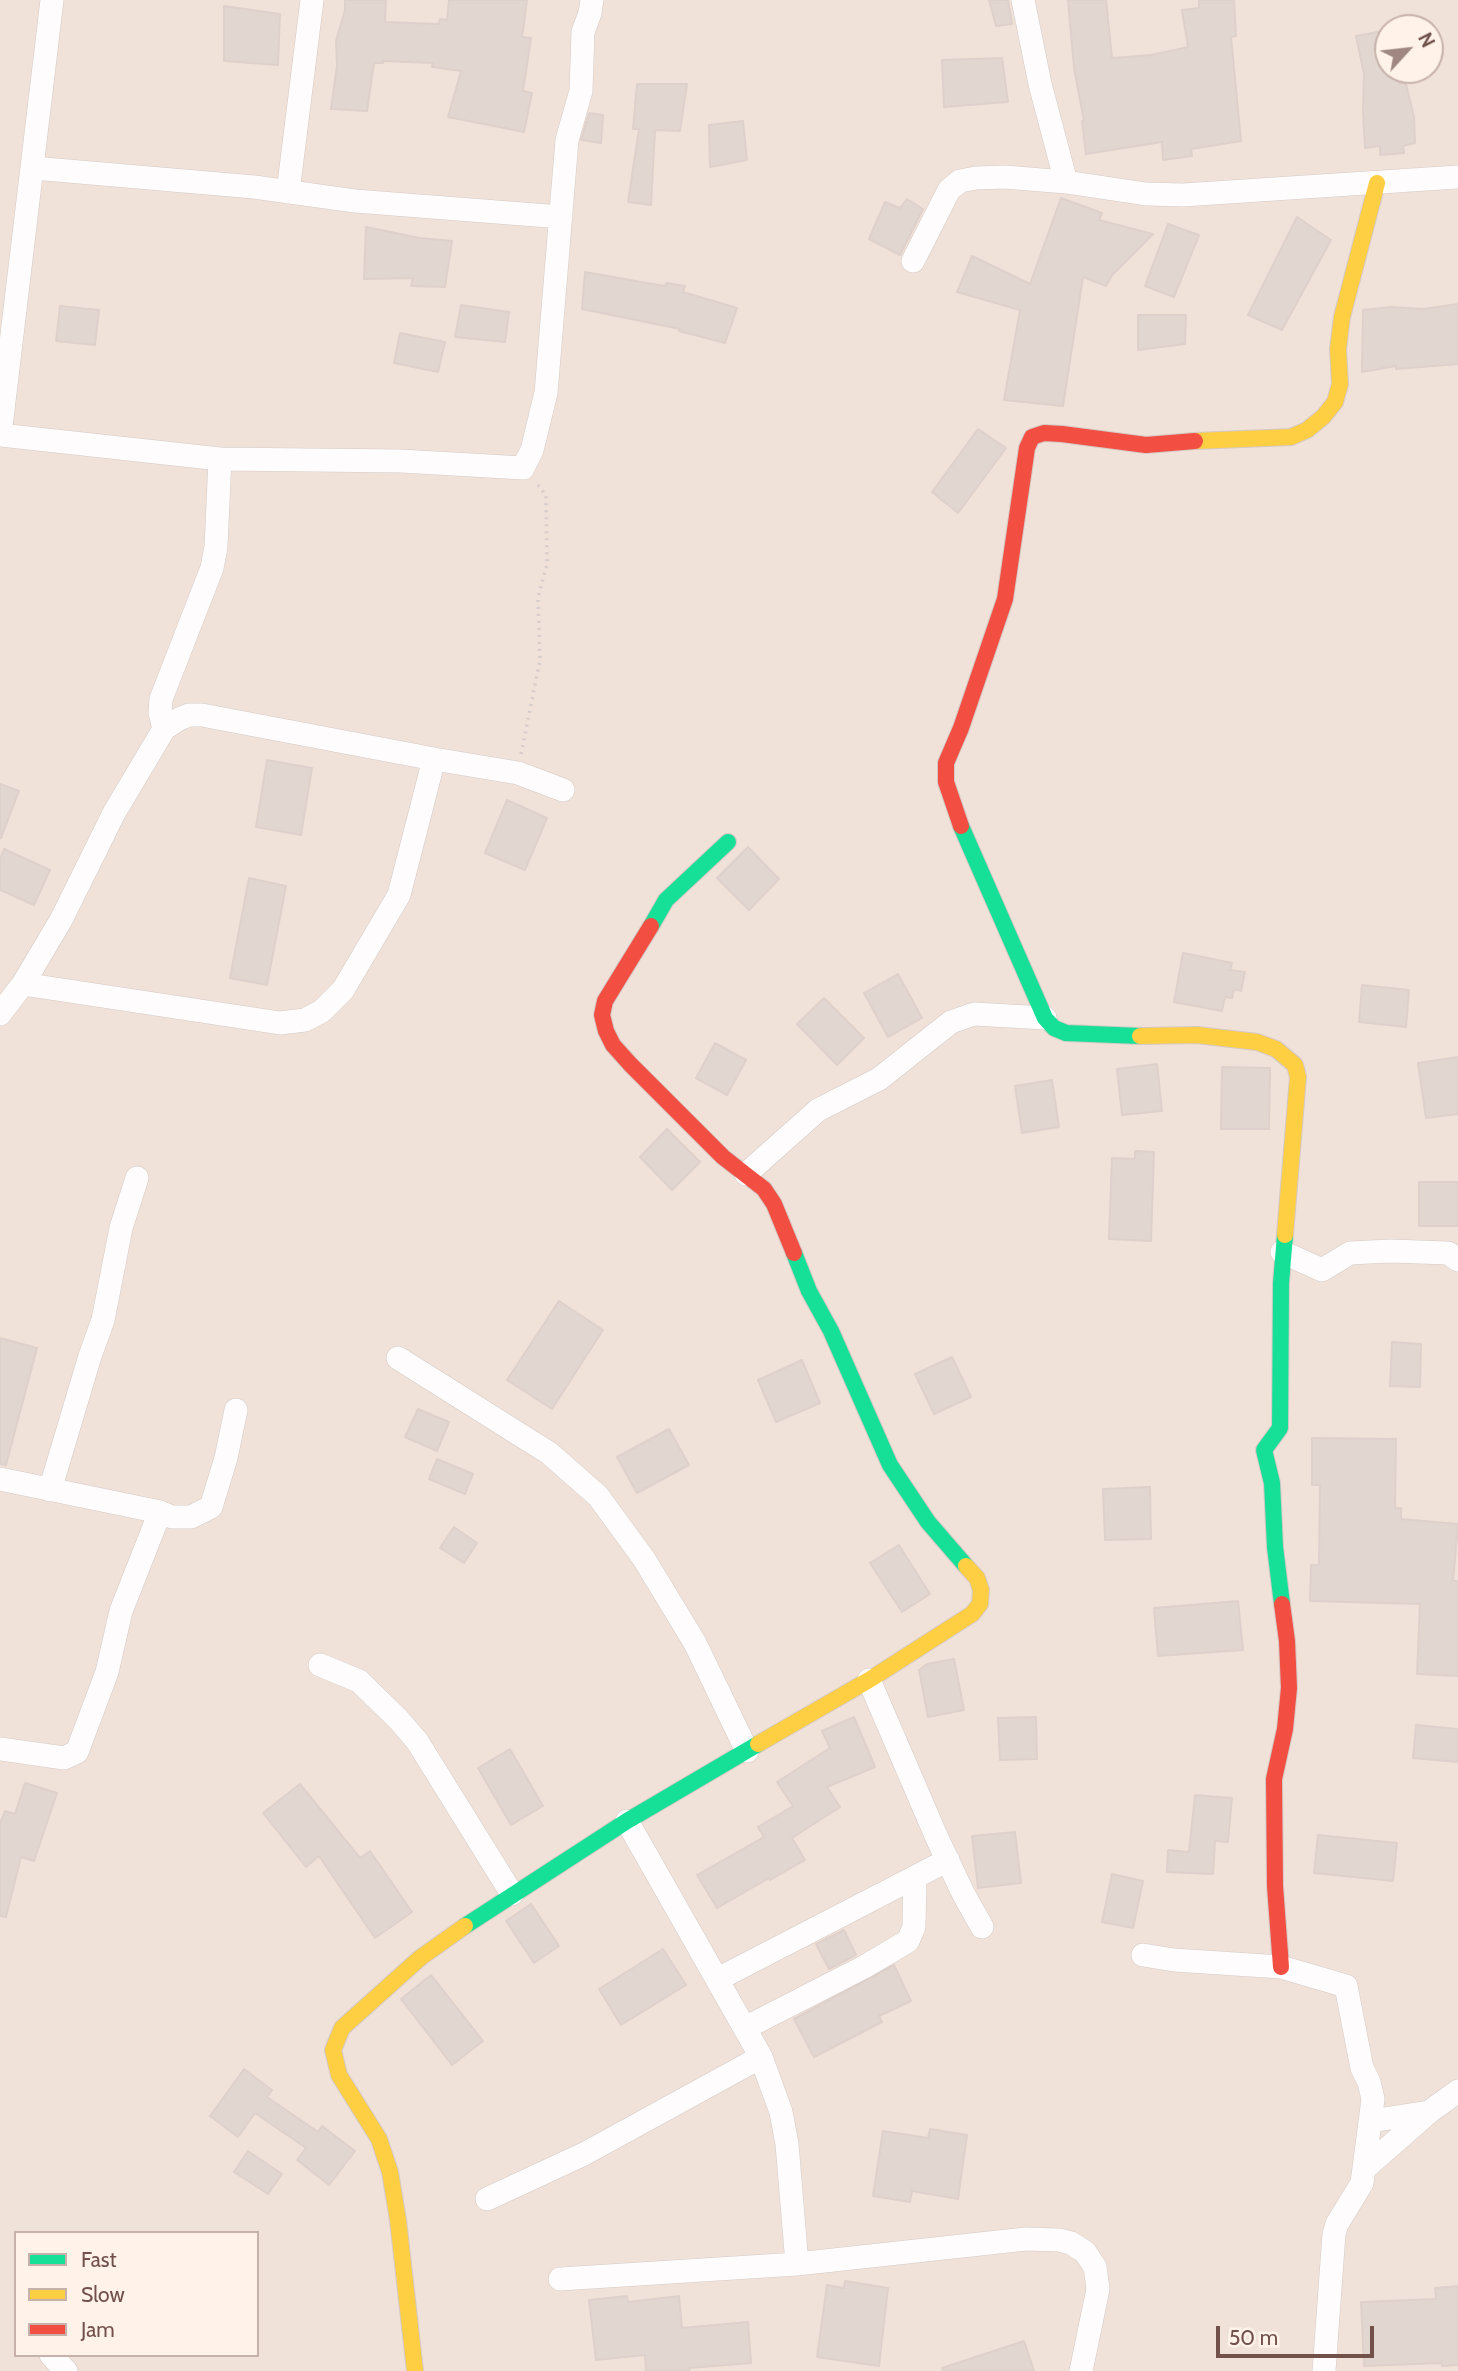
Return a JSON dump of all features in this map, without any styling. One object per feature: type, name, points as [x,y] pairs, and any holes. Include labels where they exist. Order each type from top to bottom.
[{"type":"street","points":[[52,0],[0,435],[220,459],[401,461],[523,468],[531,450],[546,393],[567,140],[581,91],[583,32],[592,0]]},
{"type":"street","points":[[288,192],[312,0]]},
{"type":"street","points":[[1023,0],[1066,182]]},
{"type":"street","points":[[33,168],[288,192],[355,201],[561,217]]},
{"type":"street","points":[[913,261],[949,190],[960,181],[1005,177],[1066,182],[1146,194],[1183,195],[1458,177]]},
{"type":"street","points":[[1281,1967],[1275,1886],[1274,1779],[1285,1729],[1289,1688],[1287,1641],[1275,1547],[1272,1483],[1264,1450],[1280,1428],[1282,1252],[1298,1077],[1295,1065],[1276,1049],[1257,1042],[1197,1035],[1066,1033],[1054,1028],[1045,1018],[966,842],[946,782],[946,763],[961,729],[1005,599],[1027,448],[1032,437],[1044,433],[1146,445],[1206,440],[1278,439],[1307,430],[1323,417],[1335,402],[1340,384],[1338,349],[1342,317],[1377,183]]},
{"type":"street","points":[[164,729],[160,712],[161,699],[212,568],[216,547],[220,459]]},
{"type":"street","points":[[0,1014],[23,985],[61,920],[114,813],[164,729],[189,715],[202,715],[434,760],[517,773],[563,790]]},
{"type":"street","points":[[23,985],[280,1023],[305,1020],[322,1011],[343,990],[399,895],[434,760]]},
{"type":"street","points":[[415,2371],[390,2172],[379,2138],[338,2075],[333,2050],[342,2028],[420,1958],[512,1894],[627,1821],[869,1681],[972,1614],[980,1604],[981,1590],[977,1578],[928,1521],[890,1465],[831,1331],[809,1291],[774,1205],[764,1189],[723,1157],[630,1064],[613,1045],[602,1015],[605,1001],[666,900],[728,842]]},
{"type":"street","points":[[746,1174],[818,1110],[879,1079],[951,1022],[974,1014],[1045,1018]]},
{"type":"street","points":[[50,1490],[103,1321],[121,1228],[137,1178]]},
{"type":"street","points":[[1282,1252],[1322,1270],[1350,1253],[1448,1253],[1458,1260]]},
{"type":"street","points":[[398,1357],[549,1453],[598,1496],[644,1559],[695,1643],[747,1751]]},
{"type":"street","points":[[0,1479],[160,1512],[172,1517],[191,1517],[211,1507],[226,1458],[236,1410]]},
{"type":"street","points":[[0,1749],[64,1758],[77,1752],[107,1672],[121,1611],[160,1512]]},
{"type":"street","points":[[320,1665],[359,1681],[398,1719],[416,1741],[512,1894]]},
{"type":"street","points":[[869,1681],[964,1895],[982,1927]]},
{"type":"street","points":[[627,1821],[761,2057],[780,2112],[787,2144],[797,2264]]},
{"type":"street","points":[[718,1979],[948,1860]]},
{"type":"street","points":[[745,2028],[908,1941],[914,1927],[915,1878]]},
{"type":"street","points":[[1143,1955],[1174,1960],[1281,1967],[1346,1986],[1362,2067],[1373,2099],[1364,2169],[1355,2197],[1337,2224],[1334,2234],[1324,2371]]},
{"type":"street","points":[[487,2199],[584,2154],[761,2057]]},
{"type":"street","points":[[1364,2169],[1429,2112],[1458,2091]]},
{"type":"street","points":[[1371,2121],[1429,2112]]},
{"type":"street","points":[[560,2279],[797,2264],[1026,2239],[1059,2240],[1071,2243],[1085,2252],[1095,2267],[1098,2289],[1082,2371]]},
{"type":"street","points":[[53,2357],[66,2371]]},
{"type":"path","points":[[517,773],[540,660],[538,597],[547,565],[548,537],[547,495],[523,468]]},
{"type":"shaded area","points":[[0,0],[1458,0],[1458,2371],[0,2371]]},
{"type":"building","points":[[345,0],[386,0],[385,22],[439,24],[440,19],[447,20],[449,0],[527,0],[522,37],[531,38],[523,91],[532,93],[524,132],[448,117],[461,71],[432,67],[433,63],[374,63],[367,111],[331,109],[337,66],[336,41],[345,10]]},
{"type":"building","points":[[989,0],[1008,0],[1012,24],[996,26]]},
{"type":"building","points":[[1068,0],[1106,0],[1112,58],[1151,55],[1188,47],[1182,10],[1199,8],[1199,0],[1234,0],[1236,36],[1231,37],[1241,141],[1191,149],[1192,156],[1163,160],[1162,142],[1086,154]]},
{"type":"building","points":[[224,6],[280,14],[278,65],[224,61]]},
{"type":"building","points":[[1374,33],[1374,84],[1406,84],[1414,117],[1415,143],[1403,146],[1404,153],[1380,155],[1380,146],[1365,148],[1364,74],[1356,36]]},
{"type":"building","points":[[1002,58],[1008,102],[944,107],[942,60]]},
{"type":"building","points":[[637,84],[687,84],[680,131],[655,130],[651,205],[628,202],[639,129],[633,129]]},
{"type":"building","points":[[589,113],[603,115],[601,143],[581,140]]},
{"type":"building","points":[[743,121],[747,160],[710,167],[709,125]]},
{"type":"building","points":[[1061,198],[1102,213],[1099,220],[1153,234],[1113,274],[1106,286],[1083,277],[1063,406],[1004,400],[1020,310],[957,292],[972,256],[1030,284]]},
{"type":"building","points":[[907,199],[923,209],[900,255],[869,239],[885,202],[900,208]]},
{"type":"building","points":[[1297,217],[1331,240],[1282,330],[1248,315]]},
{"type":"building","points":[[1168,224],[1199,235],[1174,297],[1145,286]]},
{"type":"building","points":[[366,227],[420,238],[452,241],[445,287],[411,286],[413,278],[364,279]]},
{"type":"building","points":[[585,272],[664,286],[667,283],[685,286],[683,292],[737,308],[725,343],[679,331],[680,329],[582,309]]},
{"type":"building","points":[[1458,304],[1458,364],[1396,369],[1396,366],[1362,372],[1363,310],[1391,307],[1423,309]]},
{"type":"building","points":[[461,305],[509,312],[505,342],[455,337]]},
{"type":"building","points":[[60,306],[99,310],[95,345],[56,341]]},
{"type":"building","points":[[1138,315],[1186,315],[1185,344],[1138,350]]},
{"type":"building","points":[[400,333],[445,342],[438,372],[394,363]]},
{"type":"building","points":[[978,429],[1006,448],[958,513],[932,492]]},
{"type":"building","points":[[267,760],[312,768],[301,835],[256,827]]},
{"type":"building","points":[[0,784],[19,791],[1,838],[0,838]]},
{"type":"building","points":[[507,800],[547,818],[525,870],[485,853]]},
{"type":"building","points":[[748,847],[779,879],[749,910],[717,878]]},
{"type":"building","points":[[4,849],[50,870],[34,905],[0,890],[0,859]]},
{"type":"building","points":[[249,878],[286,886],[267,985],[230,978]]},
{"type":"building","points":[[1183,953],[1232,963],[1230,970],[1245,972],[1241,991],[1234,989],[1232,998],[1225,997],[1222,1011],[1174,1002]]},
{"type":"building","points":[[898,974],[922,1018],[888,1037],[864,993]]},
{"type":"building","points":[[1362,985],[1409,990],[1406,1027],[1359,1022]]},
{"type":"building","points":[[824,998],[864,1038],[837,1065],[797,1024]]},
{"type":"building","points":[[715,1043],[746,1060],[727,1095],[696,1078]]},
{"type":"building","points":[[1458,1057],[1458,1114],[1426,1118],[1418,1063]]},
{"type":"building","points":[[1157,1064],[1162,1111],[1122,1115],[1117,1069]]},
{"type":"building","points":[[1222,1067],[1270,1068],[1269,1129],[1221,1129]]},
{"type":"building","points":[[1052,1080],[1059,1127],[1022,1133],[1015,1086]]},
{"type":"building","points":[[667,1129],[700,1162],[672,1190],[640,1157]]},
{"type":"building","points":[[1135,1151],[1154,1152],[1151,1241],[1109,1239],[1112,1158],[1135,1159]]},
{"type":"building","points":[[1419,1182],[1458,1182],[1458,1226],[1419,1226]]},
{"type":"building","points":[[559,1301],[603,1330],[552,1409],[507,1380]]},
{"type":"building","points":[[0,1338],[37,1348],[6,1465],[0,1464]]},
{"type":"building","points":[[1392,1342],[1421,1344],[1420,1387],[1390,1386]]},
{"type":"building","points":[[952,1357],[971,1397],[934,1414],[915,1374]]},
{"type":"building","points":[[802,1360],[820,1403],[776,1422],[758,1380]]},
{"type":"building","points":[[418,1409],[449,1422],[437,1451],[405,1437]]},
{"type":"building","points":[[669,1429],[689,1465],[637,1493],[617,1457]]},
{"type":"building","points":[[1312,1438],[1396,1439],[1395,1508],[1401,1508],[1401,1519],[1458,1524],[1453,1581],[1458,1581],[1458,1676],[1417,1674],[1420,1604],[1310,1601],[1311,1565],[1319,1565],[1320,1485],[1312,1485]]},
{"type":"building","points":[[437,1459],[473,1474],[465,1494],[429,1479]]},
{"type":"building","points":[[1150,1487],[1151,1539],[1105,1540],[1103,1489]]},
{"type":"building","points":[[454,1527],[477,1543],[464,1563],[440,1548]]},
{"type":"building","points":[[899,1545],[930,1594],[902,1612],[870,1563]]},
{"type":"building","points":[[1238,1601],[1243,1650],[1158,1656],[1154,1608]]},
{"type":"building","points":[[954,1659],[964,1710],[928,1717],[919,1670],[927,1664]]},
{"type":"building","points":[[854,1717],[875,1767],[827,1787],[840,1807],[792,1838],[805,1860],[717,1908],[697,1875],[764,1837],[758,1827],[793,1806],[777,1782],[830,1748],[822,1731]]},
{"type":"building","points":[[1036,1717],[1037,1759],[1000,1760],[998,1718]]},
{"type":"building","points":[[1416,1725],[1458,1729],[1458,1762],[1413,1758]]},
{"type":"building","points":[[510,1749],[543,1806],[511,1825],[478,1768]]},
{"type":"building","points":[[25,1783],[57,1793],[34,1861],[21,1857],[6,1917],[0,1916],[0,1824],[5,1811],[15,1814]]},
{"type":"building","points":[[300,1784],[360,1858],[370,1851],[412,1912],[375,1938],[319,1856],[306,1867],[263,1813]]},
{"type":"building","points":[[1195,1795],[1232,1798],[1228,1842],[1215,1841],[1213,1874],[1167,1872],[1168,1850],[1189,1852]]},
{"type":"building","points":[[1015,1832],[1021,1883],[978,1888],[972,1836]]},
{"type":"building","points":[[1318,1835],[1397,1843],[1393,1881],[1314,1873]]},
{"type":"building","points":[[1112,1874],[1143,1881],[1133,1928],[1102,1922]]},
{"type":"building","points":[[531,1904],[559,1946],[534,1963],[506,1921]]},
{"type":"building","points":[[844,1930],[856,1955],[829,1969],[816,1944]]},
{"type":"building","points":[[663,1949],[686,1985],[621,2025],[599,1989]]},
{"type":"building","points":[[894,1965],[911,2001],[879,2016],[882,2022],[814,2057],[794,2019]]},
{"type":"building","points":[[431,1975],[483,2041],[452,2065],[401,1999]]},
{"type":"building","points":[[244,2069],[272,2090],[267,2097],[318,2132],[322,2126],[355,2151],[329,2185],[297,2160],[306,2148],[255,2113],[238,2137],[210,2116]]},
{"type":"building","points":[[930,2129],[967,2135],[958,2199],[912,2191],[910,2202],[873,2196],[883,2131],[928,2138]]},
{"type":"building","points":[[248,2151],[282,2174],[268,2194],[234,2172]]},
{"type":"building","points":[[845,2281],[888,2288],[879,2366],[817,2357],[827,2285],[844,2288]]},
{"type":"building","points":[[1458,2286],[1458,2365],[1442,2366],[1442,2363],[1364,2366],[1361,2302],[1436,2299],[1435,2288]]},
{"type":"building","points":[[627,2296],[628,2302],[679,2296],[682,2328],[748,2322],[751,2363],[689,2368],[690,2371],[646,2371],[645,2355],[596,2360],[589,2300]]},
{"type":"building","points":[[1024,2341],[1034,2371],[943,2371],[942,2368]]},
{"type":"traffic: fast","points":[[961,826],[1045,1018],[1054,1028],[1066,1033],[1140,1036]]},
{"type":"traffic: fast","points":[[651,926],[666,900],[728,842]]},
{"type":"traffic: fast","points":[[1282,1604],[1275,1547],[1272,1483],[1264,1450],[1280,1428],[1281,1283],[1285,1235]]},
{"type":"traffic: fast","points":[[794,1253],[890,1465],[928,1522],[966,1566]]},
{"type":"traffic: fast","points":[[465,1926],[627,1821],[758,1744]]},
{"type":"traffic: slow","points":[[1195,441],[1291,437],[1307,430],[1323,417],[1335,402],[1340,384],[1338,349],[1342,317],[1377,183]]},
{"type":"traffic: slow","points":[[1140,1036],[1197,1035],[1257,1042],[1276,1049],[1295,1065],[1298,1077],[1285,1235]]},
{"type":"traffic: slow","points":[[758,1744],[869,1680],[972,1614],[980,1604],[981,1590],[977,1578],[966,1566]]},
{"type":"traffic: slow","points":[[415,2371],[390,2172],[379,2139],[339,2075],[333,2050],[342,2028],[420,1958],[465,1926]]},
{"type":"traffic: jam","points":[[961,826],[946,782],[946,763],[961,728],[1005,599],[1027,448],[1032,437],[1044,433],[1062,434],[1146,445],[1195,441]]},
{"type":"traffic: jam","points":[[651,926],[605,1001],[602,1015],[606,1031],[613,1045],[630,1064],[723,1157],[764,1189],[774,1204],[794,1253]]},
{"type":"traffic: jam","points":[[1281,1967],[1275,1886],[1274,1779],[1285,1729],[1289,1688],[1282,1604]]}]
